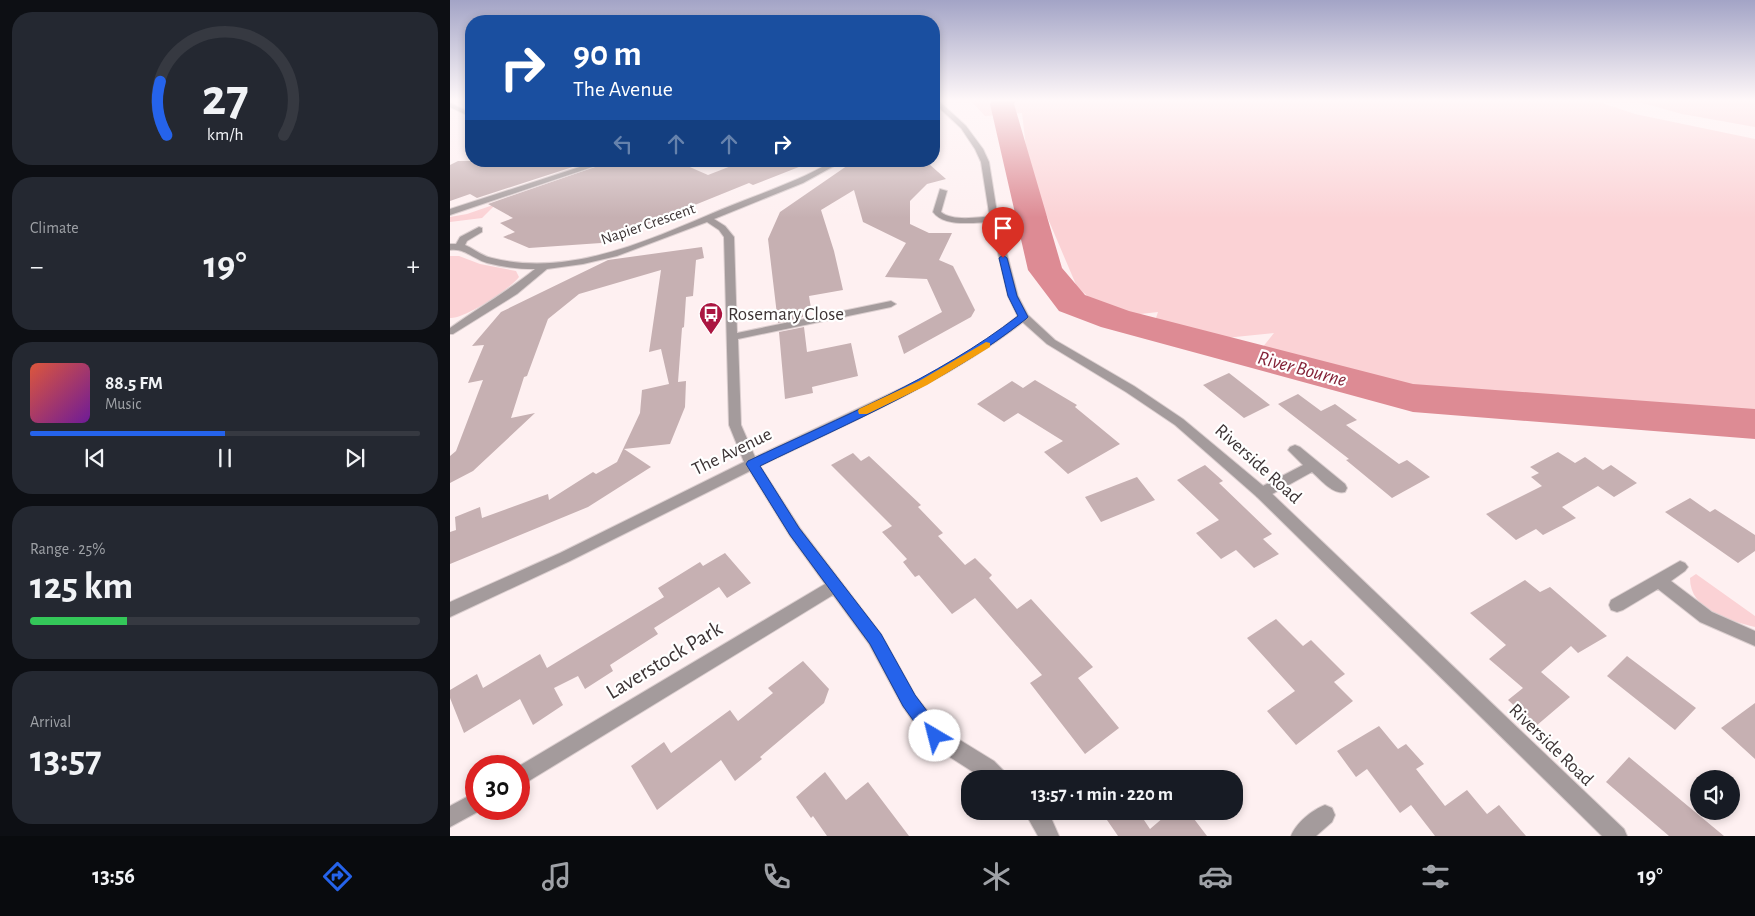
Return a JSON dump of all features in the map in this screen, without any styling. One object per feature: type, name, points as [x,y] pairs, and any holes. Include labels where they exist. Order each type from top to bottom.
[{"type":"street","name":"Riverside Road","points":[[973,140],[985,162],[994,219],[1012,296],[1023,317],[1050,342],[1130,389],[1179,422],[1262,493],[1618,836]]},
{"type":"street","points":[[450,212],[588,167]]},
{"type":"street","name":"Napier Crescent","points":[[455,246],[489,261],[513,264],[545,265],[595,258],[618,253],[708,219],[805,179],[828,167]]},
{"type":"street","points":[[944,191],[937,212],[940,216],[955,220],[994,219]]},
{"type":"street","points":[[708,219],[722,228],[729,237],[735,425],[743,447],[795,532],[875,639],[909,701],[935,736],[989,770]]},
{"type":"street","points":[[455,246],[463,239],[480,230]]},
{"type":"street","points":[[451,332],[479,312],[513,292],[545,265]]},
{"type":"street","points":[[733,337],[891,304]]},
{"type":"street","name":"The Avenue","points":[[450,610],[557,561],[752,464],[923,383],[988,344],[1023,317]]},
{"type":"street","points":[[1295,450],[1340,488]]},
{"type":"street","points":[[1262,493],[1313,466]]},
{"type":"street","points":[[1617,605],[1680,567]]},
{"type":"street","points":[[1658,581],[1706,618],[1755,639]]},
{"type":"street","name":"Laverstock Park","points":[[530,770],[835,586]]},
{"type":"street","points":[[450,818],[465,809]]},
{"type":"street","points":[[1301,836],[1325,815]]},
{"type":"street","points":[[1041,820],[1049,836]]},
{"type":"shaded area","points":[[1025,140],[1755,140],[1755,414],[1413,386],[1262,348],[1274,333],[1225,338],[1154,324],[1158,312],[1123,316],[1092,300],[1077,287],[1029,174]]},
{"type":"shaded area","points":[[496,204],[482,218],[450,222],[450,217],[467,214]]},
{"type":"shaded area","points":[[450,256],[459,256],[480,264],[516,271],[519,277],[507,289],[476,309],[450,318]]},
{"type":"shaded area","points":[[1696,574],[1755,616],[1755,627],[1723,617],[1696,599],[1690,578]]},
{"type":"building","points":[[458,161],[465,161],[465,167],[573,167],[477,198],[470,194],[450,201],[450,165]]},
{"type":"building","points":[[595,167],[690,167],[708,175],[729,167],[799,167],[753,185],[749,183],[601,243],[529,248],[503,237],[515,232],[500,223],[513,218],[488,204]]},
{"type":"building","points":[[845,167],[932,167],[946,179],[927,184],[910,201],[910,224],[929,233],[952,233],[939,260],[953,266],[975,310],[971,317],[904,354],[898,336],[942,312],[927,279],[885,277],[906,243],[863,222],[854,190],[821,210],[834,251],[843,290],[809,296],[811,308],[802,310],[803,317],[778,323],[768,239],[780,212]]},
{"type":"building","points":[[702,247],[704,258],[696,260],[693,296],[686,297],[684,327],[682,328],[678,382],[686,381],[685,407],[670,444],[624,449],[651,467],[588,507],[450,564],[450,532],[456,530],[455,517],[480,507],[482,518],[548,494],[549,500],[593,472],[596,474],[617,462],[640,413],[642,390],[669,384],[661,349],[649,352],[661,270],[579,294],[548,319],[527,376],[524,377],[511,418],[535,413],[473,471],[450,483],[450,456],[456,451],[483,380],[468,383],[484,345],[472,346],[501,312],[608,260]]},
{"type":"building","points":[[804,327],[807,352],[851,343],[858,376],[812,387],[813,393],[785,399],[779,332]]},
{"type":"building","points":[[1229,373],[1270,405],[1244,418],[1203,385]]},
{"type":"building","points":[[1035,380],[1077,405],[1075,407],[1120,444],[1068,474],[1044,452],[1063,441],[1018,413],[1004,422],[977,404],[1012,381],[1023,388]]},
{"type":"building","points":[[1298,394],[1321,411],[1335,404],[1357,420],[1346,425],[1399,464],[1407,460],[1430,477],[1392,498],[1346,460],[1349,459],[1278,404]]},
{"type":"building","points":[[1558,452],[1575,463],[1585,457],[1603,470],[1611,465],[1637,483],[1614,497],[1598,486],[1562,507],[1576,518],[1543,535],[1536,529],[1516,540],[1486,514],[1542,486],[1531,477],[1539,473],[1530,467]]},
{"type":"building","points":[[853,453],[861,461],[869,456],[921,505],[918,507],[943,533],[938,536],[965,565],[975,558],[992,575],[989,578],[1017,609],[1031,599],[1093,667],[1078,678],[1119,728],[1085,754],[1030,683],[1042,675],[975,598],[952,614],[919,575],[915,577],[903,562],[907,559],[882,532],[892,526],[831,465]]},
{"type":"building","points":[[1205,465],[1223,481],[1219,483],[1272,534],[1263,539],[1279,554],[1254,568],[1236,550],[1221,559],[1196,533],[1219,520],[1177,480]]},
{"type":"building","points":[[1137,477],[1155,500],[1101,522],[1085,497]]},
{"type":"building","points":[[1690,498],[1710,512],[1715,509],[1755,535],[1755,551],[1738,563],[1665,512]]},
{"type":"building","points":[[725,553],[751,583],[727,598],[719,587],[654,628],[658,634],[610,665],[613,671],[585,689],[578,676],[554,688],[563,705],[533,725],[520,699],[464,733],[450,698],[450,690],[477,674],[483,688],[540,654],[547,668],[664,597],[658,588],[700,562],[703,566]]},
{"type":"building","points":[[1525,580],[1540,592],[1550,587],[1607,636],[1578,653],[1571,646],[1541,672],[1570,697],[1536,726],[1508,700],[1523,688],[1489,659],[1506,645],[1470,613]]},
{"type":"building","points":[[1276,619],[1303,646],[1311,640],[1345,674],[1334,682],[1353,701],[1296,745],[1267,711],[1295,691],[1247,638]]},
{"type":"building","points":[[1627,656],[1696,708],[1675,730],[1607,676]]},
{"type":"building","points":[[803,661],[829,689],[824,703],[760,757],[762,759],[735,781],[721,760],[657,810],[631,766],[664,742],[671,753],[730,710],[738,721],[773,693],[768,688]]},
{"type":"building","points":[[1755,703],[1755,759],[1721,728]]},
{"type":"building","points":[[1379,726],[1398,749],[1406,744],[1424,764],[1416,769],[1445,806],[1467,790],[1487,814],[1499,805],[1526,836],[1435,836],[1411,805],[1400,813],[1367,769],[1356,777],[1337,751]]},
{"type":"building","points":[[1629,757],[1690,808],[1690,820],[1705,820],[1724,836],[1669,836],[1606,782]]},
{"type":"building","points":[[825,772],[846,800],[868,782],[909,836],[827,836],[796,797]]},
{"type":"building","points":[[1107,820],[1144,820],[1150,829],[1160,820],[1195,820],[1207,836],[1118,836]]},
{"type":"waterway","name":"River Bourne","points":[[1011,140],[1045,270],[1072,303],[1115,319],[1413,398],[1755,424]]},
{"type":"slow traffic","points":[[863,411],[923,383],[986,345]]},
{"type":"place","name":"Rosemary Close","points":[[711,335]]},
{"type":"route","points":[[935,736],[909,701],[875,639],[795,532],[752,464],[923,383],[988,344],[1023,317],[1012,296],[1003,258]]}]
